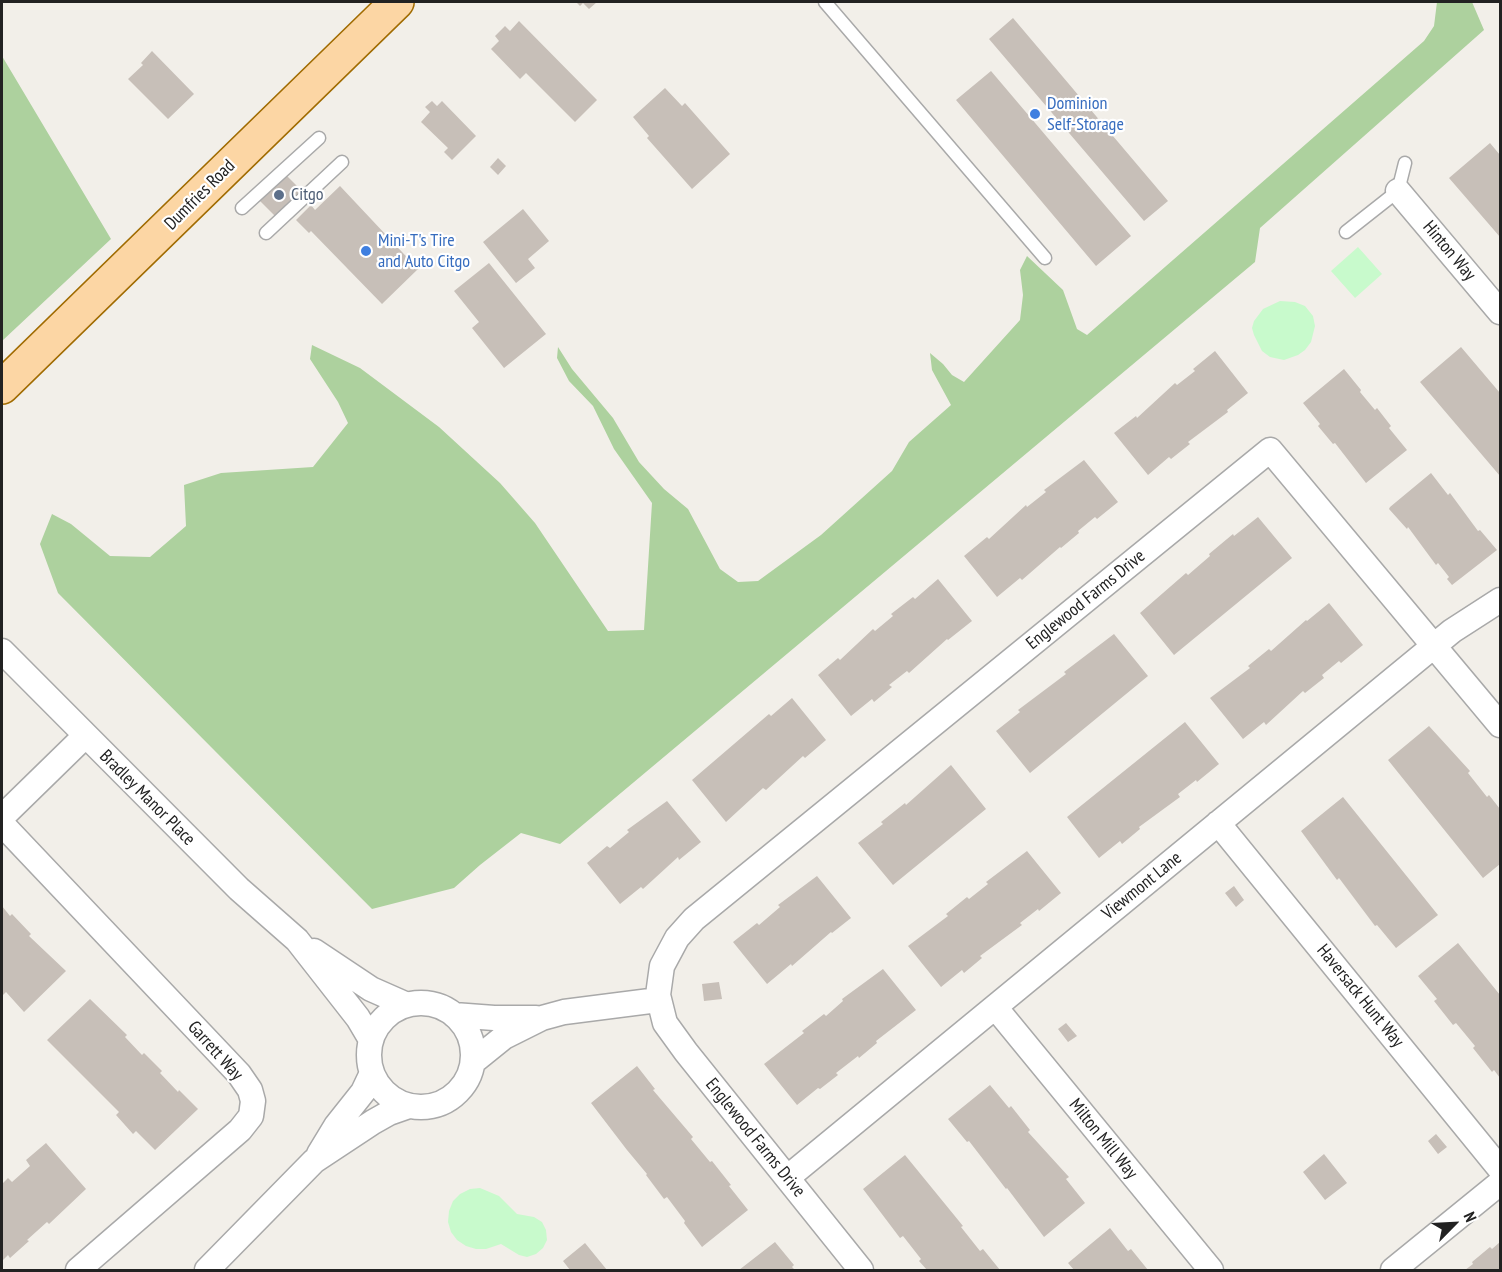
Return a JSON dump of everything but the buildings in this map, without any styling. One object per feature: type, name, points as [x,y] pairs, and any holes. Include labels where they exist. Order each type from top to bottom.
[{"type":"main road","name":"Dumfries Road","points":[[2,387],[397,2]]},
{"type":"street","name":"Hinton Way","points":[[1398,191],[1500,312]]},
{"type":"street","name":"Englewood Farms Drive","points":[[861,1270],[665,1023],[658,1000],[658,982],[662,966],[670,948],[694,919],[1270,450],[1500,725]]},
{"type":"street","name":"Viewmont Lane","points":[[787,1178],[1434,646],[1473,616],[1500,600]]},
{"type":"street","name":"Bradley Manor Place","points":[[2,651],[239,889],[297,940],[371,989],[405,1004]]},
{"type":"street","points":[[2,817],[85,736]]},
{"type":"street","name":"Haversack Hunt Way","points":[[1218,823],[1500,1169]]},
{"type":"street","name":"Garrett Way","points":[[2,824],[239,1074],[250,1090],[253,1101],[251,1116],[240,1130],[78,1270]]},
{"type":"street","name":"Bradley Manor Place","points":[[297,940],[358,1018],[371,1040]]},
{"type":"street","points":[[473,1062],[504,1037],[542,1018],[564,1012],[658,1000]]},
{"type":"street","points":[[423,1002],[440,1006],[454,1015],[464,1024],[473,1049],[473,1062],[468,1078],[458,1092],[451,1097],[427,1107],[409,1106],[394,1100],[381,1088],[372,1074],[369,1056],[371,1040],[378,1024],[390,1012],[405,1004],[423,1002]]},
{"type":"street","name":"Milton Mill Way","points":[[995,1007],[1211,1270]]},
{"type":"street","points":[[454,1015],[542,1018]]},
{"type":"street","points":[[314,1161],[336,1126],[363,1092],[372,1074]]},
{"type":"street","points":[[207,1270],[314,1161],[381,1117],[409,1106]]},
{"type":"street","points":[[1393,1270],[1500,1184]]},
{"type":"lane","points":[[825,2],[1045,258]]},
{"type":"lane","points":[[242,208],[319,138]]},
{"type":"lane","points":[[266,233],[342,162]]},
{"type":"lane","points":[[1346,232],[1398,191],[1405,163]]},
{"type":"green space","points":[[1437,2],[1472,2],[1484,30],[1260,228],[1255,262],[560,844],[521,833],[454,888],[372,909],[58,593],[40,544],[52,514],[71,524],[110,556],[150,557],[186,526],[184,485],[221,473],[313,467],[348,423],[338,402],[310,359],[312,345],[360,368],[439,427],[500,483],[535,523],[608,631],[644,630],[652,503],[614,449],[593,406],[569,381],[557,358],[558,347],[572,369],[613,418],[639,462],[664,489],[688,509],[720,569],[738,582],[758,581],[821,535],[892,471],[909,442],[951,405],[932,370],[930,353],[952,375],[964,382],[1020,320],[1023,295],[1020,270],[1027,256],[1063,290],[1077,329],[1087,335],[1424,41],[1434,26]]},
{"type":"green space","points":[[2,56],[111,239],[2,341]]},
{"type":"green space","points":[[1358,247],[1382,274],[1355,298],[1331,271]]},
{"type":"green space","points":[[1280,301],[1295,302],[1305,306],[1313,316],[1315,326],[1311,342],[1305,350],[1284,360],[1270,357],[1262,351],[1252,328],[1263,309]]},
{"type":"green space","points":[[480,1188],[499,1196],[517,1214],[534,1217],[542,1222],[547,1240],[543,1248],[527,1257],[501,1244],[486,1249],[476,1249],[457,1240],[448,1222],[453,1201],[470,1189]]},
{"type":"place","name":"Dominion Self-Storage","points":[[1035,114]]},
{"type":"place","name":"Citgo","points":[[279,195]]},
{"type":"place","name":"Mini-T's Tire and Auto Citgo","points":[[366,251]]}]
